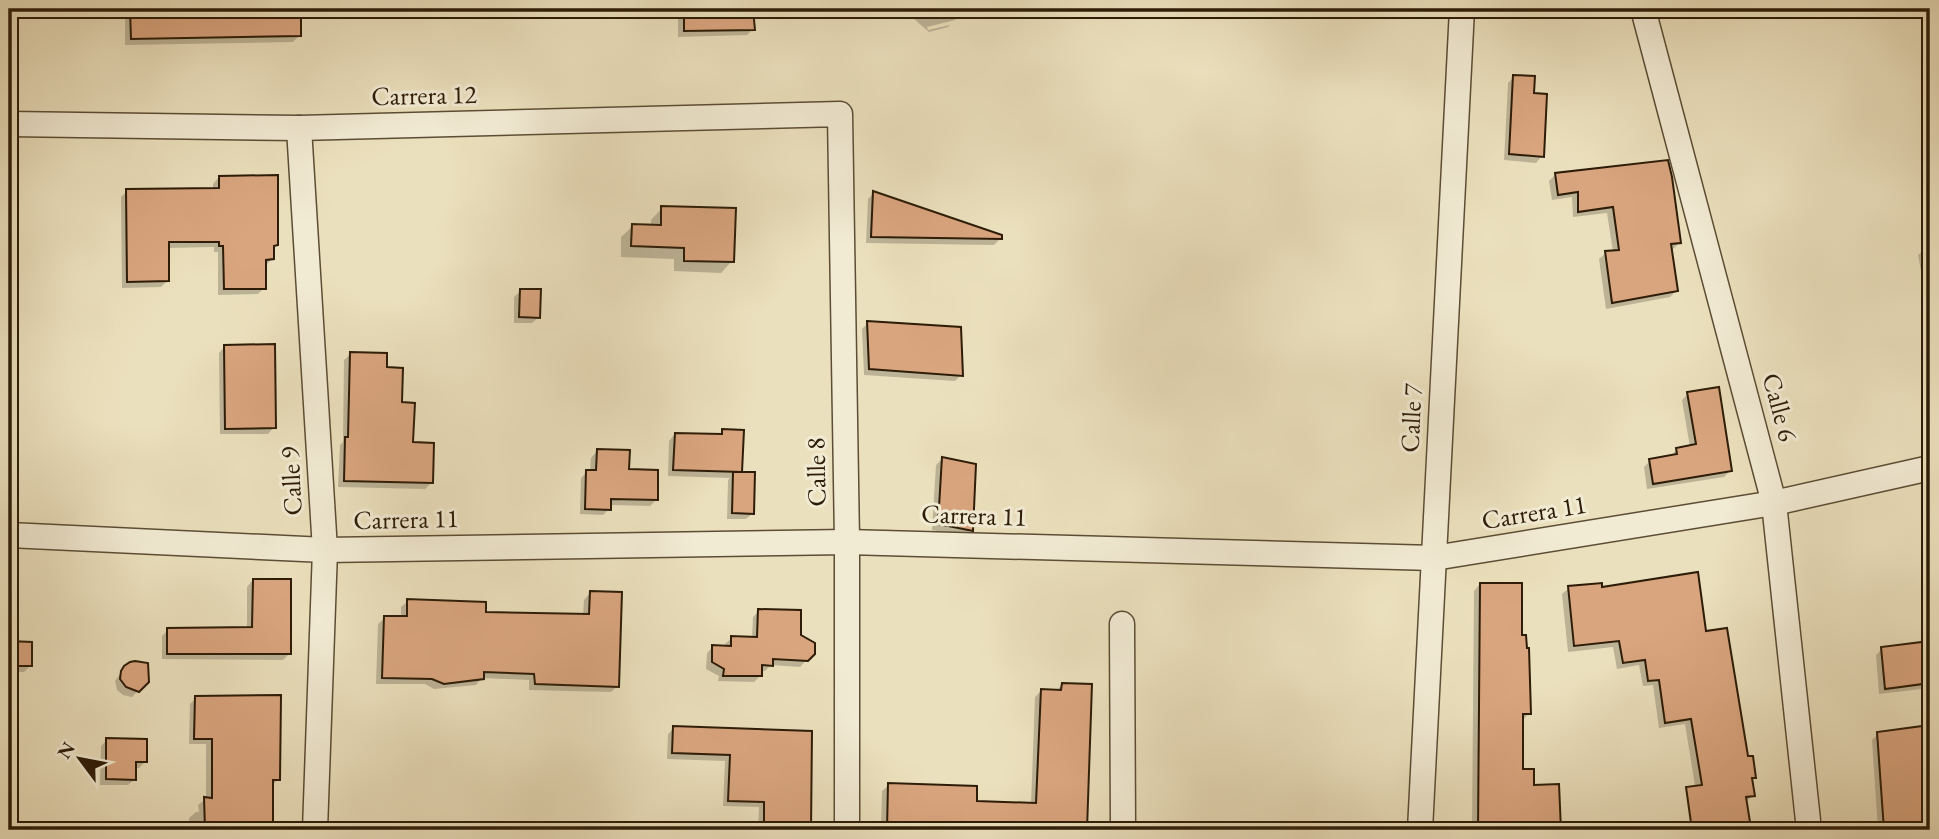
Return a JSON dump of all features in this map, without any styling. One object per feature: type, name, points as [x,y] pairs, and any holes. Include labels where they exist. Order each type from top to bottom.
[{"type":"street","name":"Calle 7","points":[[1420,830],[1462,9]]},
{"type":"street","name":"Calle 6","points":[[1643,9],[1774,503],[1809,830]]},
{"type":"street","name":"Carrera 12","points":[[9,124],[299,128],[840,114]]},
{"type":"street","name":"Calle 8","points":[[840,114],[847,542],[846,830]]},
{"type":"street","name":"Calle 9","points":[[299,128],[325,550],[315,830]]},
{"type":"street","name":"Carrera 11","points":[[9,535],[325,550],[847,542],[1434,558],[1774,503],[1930,468]]},
{"type":"street","points":[[1122,624],[1124,830]]},
{"type":"building","points":[[130,9],[301,9],[301,36],[131,39]]},
{"type":"building","points":[[684,9],[753,9],[755,30],[684,31]]},
{"type":"building","points":[[1513,75],[1535,76],[1534,93],[1547,94],[1544,157],[1509,154]]},
{"type":"building","points":[[1668,160],[1681,243],[1671,244],[1678,291],[1612,303],[1605,251],[1619,250],[1613,207],[1578,212],[1578,192],[1558,195],[1555,173]]},
{"type":"building","points":[[278,175],[278,245],[274,246],[274,259],[266,260],[266,289],[224,289],[223,246],[219,246],[219,242],[169,242],[169,281],[127,282],[126,189],[219,188],[219,176]]},
{"type":"building","points":[[873,191],[1002,235],[1002,239],[871,237]]},
{"type":"building","points":[[661,206],[736,208],[734,262],[684,261],[684,248],[631,246],[632,224],[661,225]]},
{"type":"building","points":[[520,289],[541,289],[540,318],[519,317]]},
{"type":"building","points":[[867,321],[961,327],[963,376],[869,369]]},
{"type":"building","points":[[275,344],[276,428],[225,429],[224,345]]},
{"type":"building","points":[[350,352],[387,353],[387,367],[403,368],[402,402],[415,403],[413,442],[434,443],[433,483],[344,481]]},
{"type":"building","points":[[1719,387],[1732,471],[1653,484],[1649,459],[1677,454],[1676,448],[1696,444],[1687,392]]},
{"type":"building","points":[[722,429],[744,430],[742,472],[673,470],[675,433],[722,434]]},
{"type":"building","points":[[597,449],[630,450],[629,469],[658,470],[658,500],[611,499],[611,510],[585,509],[586,470],[596,470]]},
{"type":"building","points":[[942,457],[976,464],[973,531],[938,524]]},
{"type":"building","points":[[733,472],[755,472],[754,514],[732,513]]},
{"type":"building","points":[[1698,572],[1706,631],[1727,628],[1748,756],[1753,756],[1756,778],[1752,778],[1755,796],[1746,797],[1750,822],[1692,830],[1686,787],[1702,785],[1691,719],[1665,723],[1659,680],[1648,681],[1645,660],[1623,663],[1619,641],[1574,646],[1568,586],[1602,583],[1602,587]]},
{"type":"building","points":[[253,579],[291,579],[291,654],[167,654],[167,628],[252,627]]},
{"type":"building","points":[[1480,583],[1522,583],[1522,635],[1526,635],[1529,648],[1531,714],[1523,714],[1523,769],[1534,769],[1534,785],[1559,784],[1561,830],[1478,830]]},
{"type":"building","points":[[590,591],[622,592],[619,687],[535,684],[534,674],[484,672],[484,679],[444,684],[432,679],[382,678],[384,616],[407,616],[407,599],[486,602],[486,612],[589,614]]},
{"type":"building","points":[[758,609],[801,610],[801,635],[815,643],[815,654],[808,661],[773,659],[773,666],[762,665],[762,676],[723,676],[724,669],[712,662],[712,645],[731,646],[731,636],[757,637]]},
{"type":"building","points":[[9,641],[32,642],[32,666],[9,666]]},
{"type":"building","points":[[1930,641],[1930,683],[1885,689],[1881,647]]},
{"type":"building","points":[[135,661],[148,663],[149,682],[139,692],[126,687],[120,679],[124,666]]},
{"type":"building","points":[[1062,683],[1092,684],[1087,830],[887,830],[888,783],[977,786],[977,801],[1036,803],[1041,689],[1061,690]]},
{"type":"building","points":[[281,695],[280,780],[273,780],[273,830],[205,830],[204,797],[212,798],[212,739],[194,739],[195,696]]},
{"type":"building","points":[[1930,725],[1930,830],[1884,830],[1877,732]]},
{"type":"building","points":[[673,726],[812,731],[811,830],[764,830],[764,802],[728,801],[730,755],[672,753]]},
{"type":"building","points":[[106,738],[147,739],[147,762],[136,762],[136,780],[106,779]]}]
